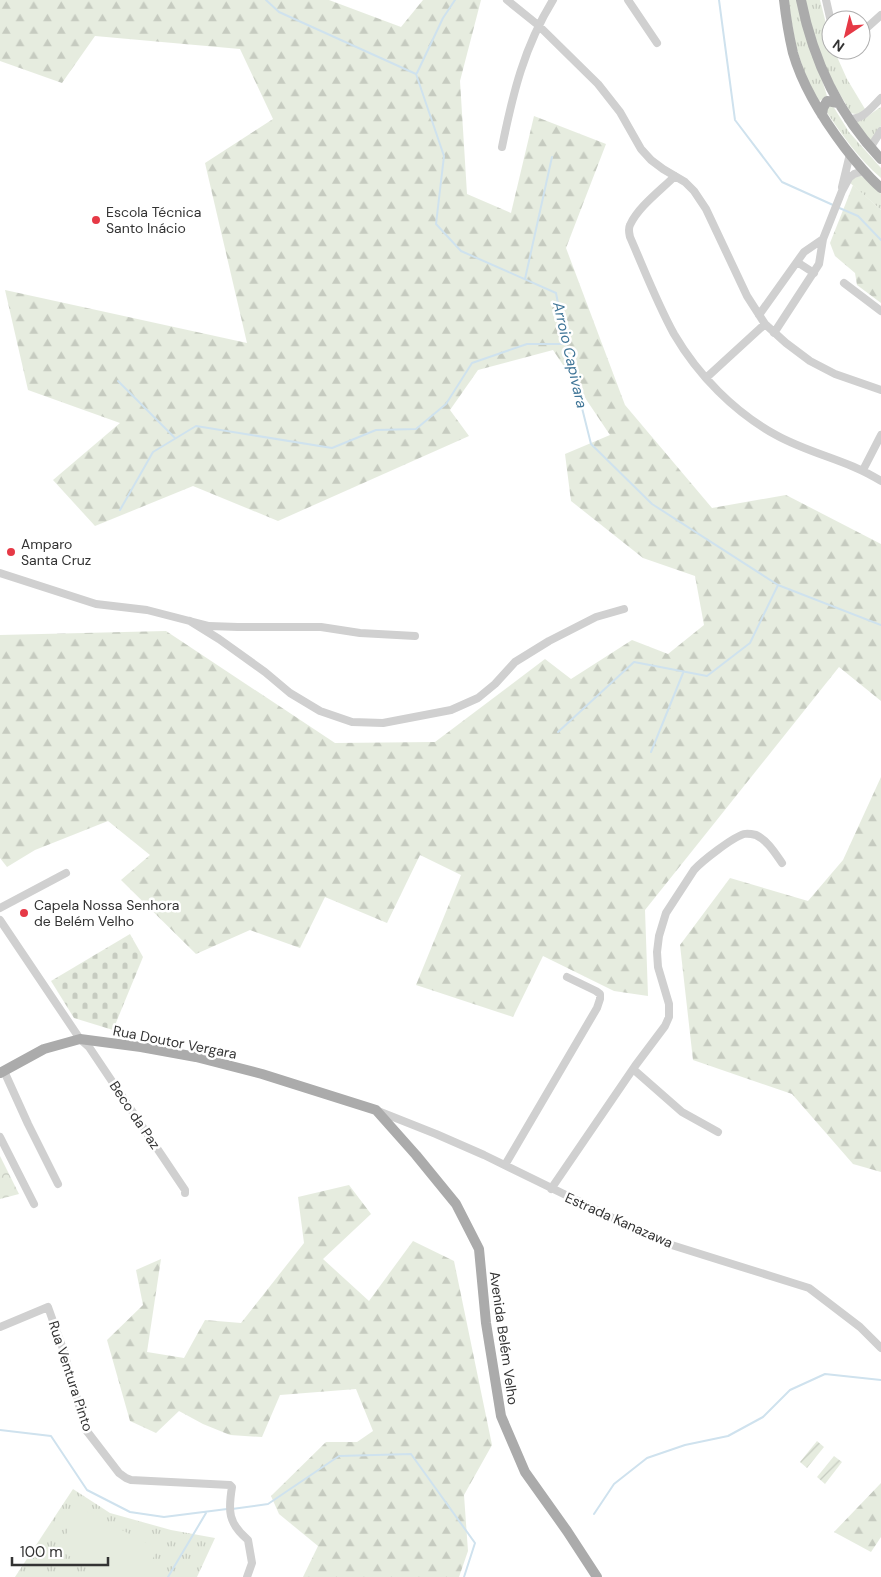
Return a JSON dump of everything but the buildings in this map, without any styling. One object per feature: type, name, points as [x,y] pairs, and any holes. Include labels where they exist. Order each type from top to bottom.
[{"type":"main road","points":[[784,0],[790,40],[798,68],[806,86],[822,115],[850,154],[863,171],[880,186]]},
{"type":"main road","points":[[801,0],[807,29],[821,68],[838,103],[870,148],[881,159]]},
{"type":"main road","points":[[822,115],[823,108],[827,102],[838,103]]},
{"type":"main road","name":"Rua Doutor Vergara","points":[[2,1072],[44,1049],[80,1039],[196,1057],[262,1074],[376,1110]]},
{"type":"main road","name":"Avenida Belém Velho","points":[[376,1110],[456,1204],[479,1249],[486,1323],[501,1416],[525,1472],[597,1577]]},
{"type":"street","points":[[508,0],[538,25],[610,97],[641,148],[657,164],[685,182],[700,199],[747,296],[765,324],[797,352],[824,368],[881,390]]},
{"type":"street","points":[[502,147],[516,86],[526,55],[538,25],[553,0]]},
{"type":"street","points":[[628,0],[657,42]]},
{"type":"street","points":[[871,24],[881,15]]},
{"type":"street","points":[[848,118],[863,116],[881,98]]},
{"type":"street","points":[[870,148],[881,132]]},
{"type":"street","points":[[842,191],[850,154]]},
{"type":"street","points":[[774,333],[819,264],[823,239],[849,178],[863,171]]},
{"type":"street","points":[[674,176],[639,212],[628,230],[673,332],[681,345],[706,378],[742,412],[776,435],[809,450],[863,470],[881,481]]},
{"type":"street","points":[[759,315],[804,252],[823,239]]},
{"type":"street","points":[[797,262],[814,273]]},
{"type":"street","points":[[844,283],[881,311]]},
{"type":"street","points":[[706,378],[765,324]]},
{"type":"street","points":[[863,470],[881,435]]},
{"type":"street","points":[[0,573],[96,604],[148,610],[209,626],[321,627],[360,633],[415,636]]},
{"type":"street","points":[[190,621],[242,655],[290,693],[320,711],[352,722],[383,724],[451,710],[478,698],[496,684],[515,662],[549,641],[596,617],[624,609]]},
{"type":"street","points":[[551,1188],[633,1069],[666,1026],[670,1017],[669,1004],[658,967],[659,936],[666,913],[694,870],[738,837],[745,834],[753,834],[762,839],[782,863]]},
{"type":"street","points":[[0,908],[66,872]]},
{"type":"street","name":"Beco da Paz","points":[[0,922],[80,1039],[89,1047],[185,1190],[185,1193]]},
{"type":"street","points":[[505,1165],[597,1008],[600,999],[600,994],[596,991],[567,977]]},
{"type":"street","points":[[633,1069],[682,1112],[718,1132]]},
{"type":"street","points":[[2,1072],[58,1184]]},
{"type":"street","name":"Estrada Kanazawa","points":[[376,1110],[505,1165],[662,1242],[809,1288],[860,1327],[881,1348]]},
{"type":"street","points":[[0,1138],[34,1204]]},
{"type":"street","name":"Rua Ventura Pinto","points":[[0,1327],[48,1307],[63,1349],[86,1430],[119,1473],[126,1478],[131,1480],[232,1486],[229,1507],[238,1531],[248,1540],[252,1563],[247,1577]]},
{"type":"green space","points":[[0,0],[329,0],[401,27],[423,0],[481,0],[460,81],[467,194],[511,213],[534,116],[606,144],[566,248],[625,405],[712,508],[786,495],[881,544],[881,701],[839,667],[645,910],[648,996],[614,991],[543,956],[513,1017],[416,985],[461,875],[420,855],[387,923],[325,897],[300,948],[250,930],[196,954],[121,880],[150,855],[108,821],[35,850],[7,867],[0,858],[0,635],[166,631],[335,743],[435,742],[545,659],[571,679],[632,640],[668,654],[704,625],[695,576],[643,558],[571,501],[565,454],[610,435],[553,350],[478,370],[450,410],[469,436],[278,521],[193,486],[95,526],[53,480],[120,423],[28,390],[5,290],[247,343],[205,163],[273,119],[240,49],[95,36],[62,83],[0,61]]},
{"type":"green space","points":[[788,0],[798,0],[827,96],[818,102],[807,80],[796,47]]},
{"type":"green space","points":[[804,0],[820,0],[823,10],[821,10],[821,57]]},
{"type":"green space","points":[[822,60],[838,60],[847,79],[865,109],[857,114],[851,113],[824,67]]},
{"type":"green space","points":[[833,106],[849,132],[881,168],[881,178],[858,155],[826,111],[827,107]]},
{"type":"green space","points":[[881,107],[881,126],[870,142],[855,122],[865,118]]},
{"type":"green space","points":[[859,174],[881,192],[881,210],[849,182]]},
{"type":"green space","points":[[853,185],[881,210],[881,303],[857,285],[855,273],[835,256],[830,243]]},
{"type":"green space","points":[[881,777],[881,1172],[853,1164],[792,1094],[693,1060],[680,945],[730,878],[808,901],[843,860]]},
{"type":"green space","points":[[130,934],[143,957],[113,1030],[74,1018],[51,981]]},
{"type":"green space","points":[[0,1156],[19,1194],[0,1199]]},
{"type":"green space","points":[[349,1185],[371,1214],[323,1259],[369,1301],[413,1241],[454,1261],[492,1445],[464,1495],[468,1551],[459,1577],[303,1577],[318,1546],[279,1514],[271,1496],[326,1442],[357,1442],[373,1431],[356,1389],[280,1395],[262,1437],[230,1435],[203,1424],[179,1411],[156,1433],[130,1421],[107,1340],[143,1305],[136,1270],[161,1259],[147,1352],[184,1358],[205,1320],[241,1323],[304,1243],[298,1197]]},
{"type":"green space","points":[[817,1441],[824,1447],[807,1468],[800,1462]]},
{"type":"green space","points":[[834,1456],[842,1462],[825,1484],[817,1477]]},
{"type":"green space","points":[[881,1483],[881,1537],[871,1552],[834,1532]]},
{"type":"green space","points":[[73,1489],[110,1513],[171,1530],[215,1538],[197,1577],[15,1577]]},
{"type":"green space","points":[[80,1508],[158,1549],[143,1577],[109,1577],[58,1550]]},
{"type":"waterway","name":"Arroio Capivara","points":[[266,0],[279,12],[416,74],[444,156],[436,224],[461,251],[556,293],[566,344],[591,444],[652,504],[778,585],[881,625]]},
{"type":"waterway","points":[[417,73],[443,18],[455,0]]},
{"type":"waterway","points":[[719,0],[735,120],[782,182],[833,205]]},
{"type":"waterway","points":[[525,279],[552,157]]},
{"type":"waterway","points":[[837,207],[858,216],[881,240]]},
{"type":"waterway","points":[[120,510],[153,452],[196,426],[332,448],[376,430],[416,429],[446,404],[472,363],[527,344],[566,344]]},
{"type":"waterway","points":[[118,381],[175,438]]},
{"type":"waterway","points":[[558,732],[634,662],[707,676],[750,643],[778,585]]},
{"type":"waterway","points":[[651,752],[683,673]]},
{"type":"waterway","points":[[594,1514],[614,1484],[647,1458],[685,1445],[728,1436],[763,1417],[790,1390],[825,1374],[881,1380]]},
{"type":"waterway","points":[[0,1430],[51,1436],[87,1490],[130,1512],[164,1517],[227,1509]]},
{"type":"waterway","points":[[232,1509],[268,1504],[339,1456],[411,1454],[475,1543],[464,1577]]},
{"type":"waterway","points":[[168,1577],[206,1513]]},
{"type":"place","name":"Escola Técnica Santo Inácio","points":[[96,220]]},
{"type":"place","name":"Amparo Santa Cruz","points":[[11,552]]},
{"type":"place","name":"Capela Nossa Senhora de Belém Velho","points":[[24,913]]}]
